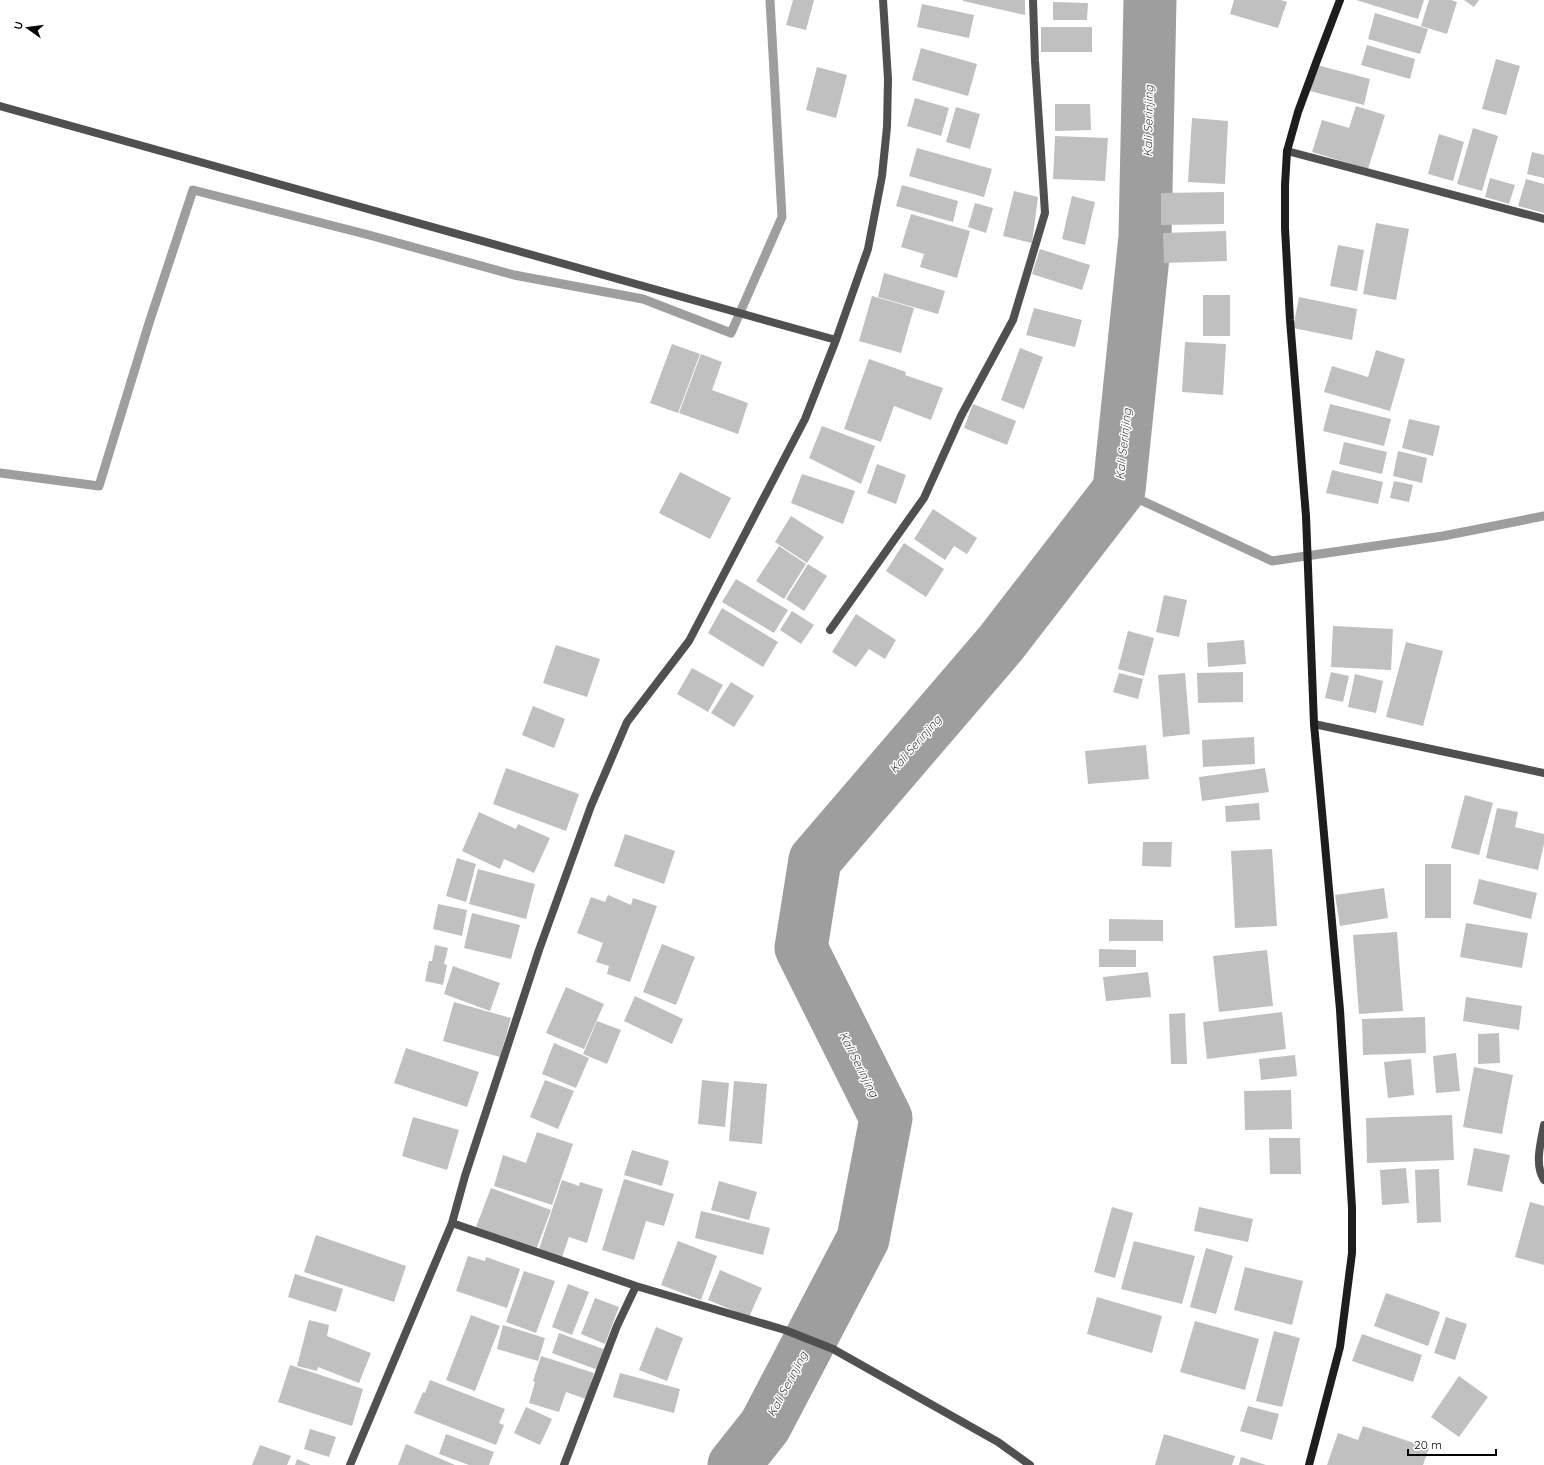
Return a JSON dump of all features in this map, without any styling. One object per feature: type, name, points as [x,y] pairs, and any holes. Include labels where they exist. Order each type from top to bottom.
[{"type":"main road","points":[[1309,1465],[1340,1347],[1352,1254],[1352,1208],[1340,1010],[1314,724],[1309,628],[1306,516],[1290,320],[1285,228],[1285,185],[1287,151],[1298,112],[1340,0]]},
{"type":"street","points":[[350,1465],[452,1223],[465,1176],[539,950],[591,806],[627,722],[690,641],[805,419],[836,340],[868,249],[882,176],[887,127],[888,79],[883,0]]},
{"type":"street","points":[[830,630],[924,498],[961,416],[1013,320],[1045,213],[1035,61],[1033,0]]},
{"type":"street","points":[[0,106],[836,340]]},
{"type":"street","points":[[1287,151],[1544,219]]},
{"type":"street","points":[[1314,724],[1544,774]]},
{"type":"street","points":[[1544,1126],[1539,1156],[1539,1168],[1544,1180]]},
{"type":"street","points":[[452,1223],[636,1286],[785,1330],[834,1349],[998,1442],[1030,1465]]},
{"type":"street","points":[[564,1465],[614,1333],[636,1286]]},
{"type":"building","points":[[793,0],[814,0],[806,30],[786,25]]},
{"type":"building","points":[[1025,0],[1025,15],[963,1]]},
{"type":"building","points":[[1234,0],[1281,0],[1287,2],[1278,28],[1230,14]]},
{"type":"building","points":[[1356,0],[1424,0],[1418,19]]},
{"type":"building","points":[[1429,0],[1451,0],[1457,2],[1447,34],[1421,26]]},
{"type":"building","points":[[1464,0],[1479,0],[1474,7]]},
{"type":"building","points":[[1053,2],[1088,3],[1087,20],[1053,20]]},
{"type":"building","points":[[922,4],[974,15],[969,38],[917,27]]},
{"type":"building","points":[[1375,13],[1428,29],[1420,54],[1368,39]]},
{"type":"building","points":[[1041,27],[1092,27],[1092,52],[1041,52]]},
{"type":"building","points":[[1367,45],[1415,59],[1410,79],[1361,65]]},
{"type":"building","points":[[921,48],[977,64],[968,96],[912,80]]},
{"type":"building","points":[[1496,59],[1520,66],[1506,115],[1482,109]]},
{"type":"building","points":[[1317,65],[1370,79],[1364,105],[1310,91]]},
{"type":"building","points":[[817,67],[847,75],[836,118],[806,110]]},
{"type":"building","points":[[915,98],[949,108],[941,136],[907,126]]},
{"type":"building","points":[[1055,104],[1090,104],[1091,130],[1055,131]]},
{"type":"building","points":[[1356,106],[1385,115],[1368,169],[1312,152],[1322,120],[1349,128]]},
{"type":"building","points":[[956,107],[980,114],[970,149],[946,142]]},
{"type":"building","points":[[1192,118],[1228,121],[1225,184],[1188,182]]},
{"type":"building","points":[[1473,128],[1498,136],[1482,191],[1457,184]]},
{"type":"building","points":[[1439,134],[1464,142],[1453,181],[1428,174]]},
{"type":"building","points":[[1055,136],[1108,138],[1105,181],[1053,179]]},
{"type":"building","points":[[917,148],[992,169],[984,197],[909,176]]},
{"type":"building","points":[[1532,152],[1544,155],[1544,178],[1527,174]]},
{"type":"building","points":[[1490,178],[1515,185],[1509,204],[1485,197]]},
{"type":"building","points":[[1526,179],[1544,184],[1544,213],[1518,206]]},
{"type":"building","points":[[902,185],[958,201],[953,222],[896,206]]},
{"type":"building","points":[[1014,191],[1038,197],[1032,243],[1003,236]]},
{"type":"building","points":[[1224,192],[1224,224],[1161,225],[1161,193]]},
{"type":"building","points":[[1072,196],[1095,202],[1085,245],[1062,239]]},
{"type":"building","points":[[975,203],[993,208],[986,233],[968,227]]},
{"type":"building","points":[[911,214],[970,231],[957,278],[920,267],[924,254],[901,247]]},
{"type":"building","points":[[1376,223],[1409,229],[1396,300],[1363,294]]},
{"type":"building","points":[[1226,231],[1227,261],[1164,263],[1163,233]]},
{"type":"building","points":[[1338,245],[1364,250],[1357,291],[1330,286]]},
{"type":"building","points":[[1040,249],[1090,265],[1082,290],[1032,274]]},
{"type":"building","points":[[884,273],[945,291],[938,314],[878,297]]},
{"type":"building","points":[[1203,295],[1230,295],[1230,336],[1203,336]]},
{"type":"building","points":[[872,296],[914,308],[901,353],[859,341]]},
{"type":"building","points":[[1299,297],[1357,309],[1352,340],[1293,328]]},
{"type":"building","points":[[1034,308],[1082,320],[1075,347],[1026,335]]},
{"type":"building","points":[[1185,342],[1226,344],[1223,395],[1182,392]]},
{"type":"building","points":[[672,344],[700,354],[678,413],[650,403]]},
{"type":"building","points":[[1020,348],[1043,357],[1024,409],[1001,400]]},
{"type":"building","points":[[1376,350],[1405,359],[1390,411],[1324,392],[1332,366],[1368,377]]},
{"type":"building","points":[[701,354],[722,362],[712,390],[748,403],[738,434],[679,413]]},
{"type":"building","points":[[869,359],[906,372],[905,375],[943,388],[931,420],[894,406],[881,442],[844,429]]},
{"type":"building","points":[[973,404],[1016,421],[1007,445],[964,428]]},
{"type":"building","points":[[1330,404],[1391,419],[1384,446],[1323,431]]},
{"type":"building","points":[[1409,419],[1440,426],[1433,456],[1402,448]]},
{"type":"building","points":[[822,426],[875,446],[861,484],[809,458]]},
{"type":"building","points":[[1344,442],[1387,452],[1382,474],[1339,464]]},
{"type":"building","points":[[1398,451],[1427,458],[1422,483],[1393,476]]},
{"type":"building","points":[[877,464],[906,475],[896,504],[867,493]]},
{"type":"building","points":[[1332,470],[1383,482],[1378,504],[1326,493]]},
{"type":"building","points":[[680,472],[731,498],[710,539],[659,513]]},
{"type":"building","points":[[802,474],[855,491],[843,524],[791,503]]},
{"type":"building","points":[[1394,481],[1413,485],[1409,502],[1390,498]]},
{"type":"building","points":[[933,509],[977,538],[967,554],[954,546],[945,560],[914,539]]},
{"type":"building","points":[[791,516],[824,537],[807,563],[775,542]]},
{"type":"building","points":[[904,543],[944,569],[926,597],[886,571]]},
{"type":"building","points":[[779,546],[806,564],[784,599],[756,581]]},
{"type":"building","points":[[808,564],[827,576],[804,611],[786,599]]},
{"type":"building","points":[[736,579],[788,610],[774,633],[722,602]]},
{"type":"building","points":[[1164,595],[1187,600],[1179,637],[1156,632]]},
{"type":"building","points":[[722,608],[778,642],[763,667],[708,633]]},
{"type":"building","points":[[792,611],[814,625],[801,644],[780,630]]},
{"type":"building","points":[[856,614],[896,640],[885,659],[869,649],[856,667],[832,652]]},
{"type":"building","points":[[1333,626],[1393,629],[1391,670],[1331,667]]},
{"type":"building","points":[[1128,631],[1154,638],[1144,676],[1118,669]]},
{"type":"building","points":[[1244,640],[1246,664],[1208,667],[1207,643]]},
{"type":"building","points":[[1406,642],[1443,651],[1423,726],[1386,717]]},
{"type":"building","points":[[556,645],[600,659],[587,697],[543,683]]},
{"type":"building","points":[[692,668],[723,685],[708,712],[677,694]]},
{"type":"building","points":[[1243,672],[1243,702],[1198,703],[1197,673]]},
{"type":"building","points":[[1331,672],[1349,676],[1343,702],[1325,698]]},
{"type":"building","points":[[1119,673],[1143,679],[1138,699],[1113,692]]},
{"type":"building","points":[[1185,673],[1190,734],[1163,737],[1158,675]]},
{"type":"building","points":[[1355,674],[1383,681],[1376,713],[1348,707]]},
{"type":"building","points":[[731,682],[754,696],[734,727],[711,713]]},
{"type":"building","points":[[533,706],[565,719],[554,748],[522,735]]},
{"type":"building","points":[[1254,737],[1255,764],[1203,767],[1202,740]]},
{"type":"building","points":[[1146,745],[1149,779],[1088,784],[1085,751]]},
{"type":"building","points":[[506,768],[579,794],[566,831],[493,804]]},
{"type":"building","points":[[1265,768],[1269,792],[1202,801],[1199,777]]},
{"type":"building","points":[[1465,795],[1493,803],[1479,855],[1451,848]]},
{"type":"building","points":[[1259,803],[1260,820],[1226,822],[1225,806]]},
{"type":"building","points":[[1497,808],[1518,812],[1515,827],[1544,834],[1544,844],[1538,870],[1486,858]]},
{"type":"building","points":[[479,812],[516,829],[518,824],[550,838],[534,873],[504,859],[500,869],[462,851]]},
{"type":"building","points":[[625,834],[675,851],[664,884],[614,866]]},
{"type":"building","points":[[1143,842],[1172,842],[1171,867],[1142,866]]},
{"type":"building","points":[[1272,849],[1277,926],[1235,928],[1231,851]]},
{"type":"building","points":[[457,858],[476,864],[466,902],[446,896]]},
{"type":"building","points":[[1425,864],[1451,864],[1451,918],[1425,918]]},
{"type":"building","points":[[478,869],[535,884],[526,919],[469,904]]},
{"type":"building","points":[[1479,879],[1537,893],[1531,919],[1473,904]]},
{"type":"building","points":[[1384,888],[1388,918],[1340,926],[1335,895]]},
{"type":"building","points":[[608,895],[631,905],[633,898],[657,906],[630,982],[607,974],[609,966],[596,962],[603,943],[577,933],[591,897],[605,902]]},
{"type":"building","points":[[438,904],[467,910],[462,936],[433,929]]},
{"type":"building","points":[[472,913],[520,925],[511,959],[464,948]]},
{"type":"building","points":[[1109,919],[1163,920],[1163,941],[1109,941]]},
{"type":"building","points":[[1466,923],[1528,933],[1522,968],[1460,957]]},
{"type":"building","points":[[1397,932],[1403,1011],[1359,1014],[1353,935]]},
{"type":"building","points":[[662,944],[695,957],[676,1005],[643,992]]},
{"type":"building","points":[[435,945],[448,948],[444,964],[447,965],[443,985],[425,981],[429,961],[432,961]]},
{"type":"building","points":[[1099,949],[1136,950],[1136,967],[1099,967]]},
{"type":"building","points":[[1267,950],[1273,1006],[1219,1012],[1213,956]]},
{"type":"building","points":[[453,966],[500,983],[490,1011],[444,994]]},
{"type":"building","points":[[1148,972],[1151,997],[1106,1001],[1103,977]]},
{"type":"building","points":[[566,987],[604,1004],[584,1049],[546,1033]]},
{"type":"building","points":[[635,996],[683,1019],[672,1044],[624,1021]]},
{"type":"building","points":[[1466,997],[1522,1006],[1519,1030],[1463,1021]]},
{"type":"building","points":[[454,1002],[511,1018],[500,1057],[443,1041]]},
{"type":"building","points":[[1282,1012],[1286,1049],[1207,1059],[1203,1022]]},
{"type":"building","points":[[1185,1013],[1187,1064],[1171,1064],[1169,1014]]},
{"type":"building","points":[[1425,1017],[1426,1053],[1363,1055],[1362,1019]]},
{"type":"building","points":[[597,1021],[621,1030],[607,1064],[583,1054]]},
{"type":"building","points":[[1499,1033],[1500,1063],[1478,1064],[1478,1034]]},
{"type":"building","points":[[554,1043],[589,1058],[576,1088],[542,1074]]},
{"type":"building","points":[[406,1048],[479,1072],[467,1107],[394,1083]]},
{"type":"building","points":[[1456,1053],[1460,1091],[1436,1093],[1433,1056]]},
{"type":"building","points":[[1295,1055],[1297,1076],[1261,1080],[1259,1059]]},
{"type":"building","points":[[1411,1059],[1414,1095],[1388,1098],[1384,1062]]},
{"type":"building","points":[[1474,1067],[1513,1075],[1502,1134],[1463,1127]]},
{"type":"building","points":[[545,1080],[574,1091],[558,1129],[530,1117]]},
{"type":"building","points":[[702,1080],[729,1083],[725,1127],[698,1124]]},
{"type":"building","points":[[734,1081],[767,1084],[762,1144],[729,1141]]},
{"type":"building","points":[[1291,1090],[1292,1129],[1245,1130],[1244,1091]]},
{"type":"building","points":[[1452,1115],[1454,1160],[1367,1163],[1366,1118]]},
{"type":"building","points":[[413,1117],[459,1130],[447,1170],[402,1156]]},
{"type":"building","points":[[537,1132],[573,1144],[552,1205],[494,1186],[503,1155],[526,1163]]},
{"type":"building","points":[[1269,1138],[1300,1138],[1301,1174],[1270,1174]]},
{"type":"building","points":[[1474,1148],[1510,1155],[1502,1192],[1467,1185]]},
{"type":"building","points":[[632,1150],[669,1161],[662,1186],[624,1175]]},
{"type":"building","points":[[1406,1168],[1409,1203],[1382,1205],[1380,1170]]},
{"type":"building","points":[[1439,1169],[1441,1222],[1417,1223],[1415,1170]]},
{"type":"building","points":[[624,1179],[674,1194],[664,1226],[646,1221],[634,1260],[602,1250]]},
{"type":"building","points":[[562,1180],[579,1186],[580,1182],[603,1189],[587,1243],[569,1237],[562,1257],[539,1249]]},
{"type":"building","points":[[719,1181],[757,1192],[749,1220],[711,1210]]},
{"type":"building","points":[[491,1188],[551,1210],[536,1250],[476,1227]]},
{"type":"building","points":[[1530,1202],[1544,1206],[1544,1265],[1515,1257]]},
{"type":"building","points":[[1112,1207],[1133,1213],[1115,1278],[1094,1272]]},
{"type":"building","points":[[1199,1207],[1253,1219],[1248,1242],[1194,1231]]},
{"type":"building","points":[[701,1211],[770,1228],[763,1255],[695,1238]]},
{"type":"building","points":[[316,1235],[406,1266],[394,1302],[304,1272]]},
{"type":"building","points":[[678,1241],[717,1256],[701,1300],[661,1285]]},
{"type":"building","points":[[1134,1241],[1195,1256],[1182,1304],[1121,1289]]},
{"type":"building","points":[[1206,1248],[1233,1256],[1216,1314],[1190,1307]]},
{"type":"building","points":[[468,1256],[485,1261],[486,1257],[520,1269],[507,1308],[456,1291]]},
{"type":"building","points":[[1245,1267],[1303,1281],[1292,1325],[1234,1310]]},
{"type":"building","points":[[720,1270],[762,1288],[749,1317],[708,1300]]},
{"type":"building","points":[[524,1271],[555,1281],[536,1333],[506,1322]]},
{"type":"building","points":[[295,1274],[343,1289],[336,1312],[288,1297]]},
{"type":"building","points":[[568,1284],[589,1292],[572,1335],[552,1327]]},
{"type":"building","points":[[1386,1293],[1440,1312],[1428,1346],[1374,1326]]},
{"type":"building","points":[[1097,1297],[1162,1316],[1152,1353],[1087,1334]]},
{"type":"building","points":[[595,1298],[619,1307],[605,1344],[581,1334]]},
{"type":"building","points":[[471,1315],[500,1326],[475,1391],[446,1380]]},
{"type":"building","points":[[1446,1317],[1467,1324],[1455,1360],[1434,1353]]},
{"type":"building","points":[[309,1320],[329,1325],[327,1336],[371,1353],[359,1383],[318,1367],[317,1371],[297,1366]]},
{"type":"building","points":[[1195,1321],[1259,1339],[1245,1390],[1180,1372]]},
{"type":"building","points":[[503,1325],[545,1338],[538,1361],[497,1349]]},
{"type":"building","points":[[656,1327],[683,1338],[667,1381],[639,1370]]},
{"type":"building","points":[[1274,1331],[1300,1338],[1282,1407],[1256,1401]]},
{"type":"building","points":[[559,1333],[606,1350],[598,1370],[552,1353]]},
{"type":"building","points":[[1362,1334],[1422,1355],[1413,1382],[1352,1361]]},
{"type":"building","points":[[541,1356],[594,1373],[586,1399],[566,1392],[559,1412],[529,1403],[535,1382],[533,1381]]},
{"type":"building","points":[[290,1365],[363,1389],[352,1426],[278,1402]]},
{"type":"building","points":[[620,1373],[680,1389],[674,1413],[613,1397]]},
{"type":"building","points":[[1459,1376],[1488,1397],[1459,1437],[1431,1417]]},
{"type":"building","points":[[430,1380],[505,1409],[499,1423],[504,1425],[496,1445],[414,1413]]},
{"type":"building","points":[[1248,1406],[1279,1414],[1272,1440],[1240,1431]]},
{"type":"building","points":[[526,1407],[552,1419],[540,1445],[514,1433]]},
{"type":"building","points":[[1363,1426],[1429,1448],[1423,1465],[1327,1465],[1338,1433],[1358,1440]]},
{"type":"building","points":[[310,1429],[336,1437],[329,1457],[304,1449]]},
{"type":"building","points":[[446,1434],[494,1452],[489,1465],[469,1465],[439,1454]]},
{"type":"building","points":[[1164,1434],[1235,1456],[1232,1465],[1155,1465]]},
{"type":"building","points":[[406,1444],[455,1465],[398,1465]]},
{"type":"building","points":[[260,1445],[291,1456],[287,1465],[252,1465]]},
{"type":"building","points":[[1241,1457],[1266,1465],[1239,1465]]},
{"type":"building","points":[[297,1459],[311,1465],[295,1465]]},
{"type":"waterway","points":[[0,473],[99,486],[149,323],[193,190],[369,235],[514,275],[643,299],[731,333],[782,217],[770,0]]},
{"type":"waterway","name":"Kali Serinjing","points":[[734,1465],[765,1426],[863,1239],[886,1118],[801,948],[815,860],[1001,643],[1119,490],[1145,237],[1150,0]]},
{"type":"waterway","points":[[1119,490],[1272,561],[1443,536],[1544,516]]}]
